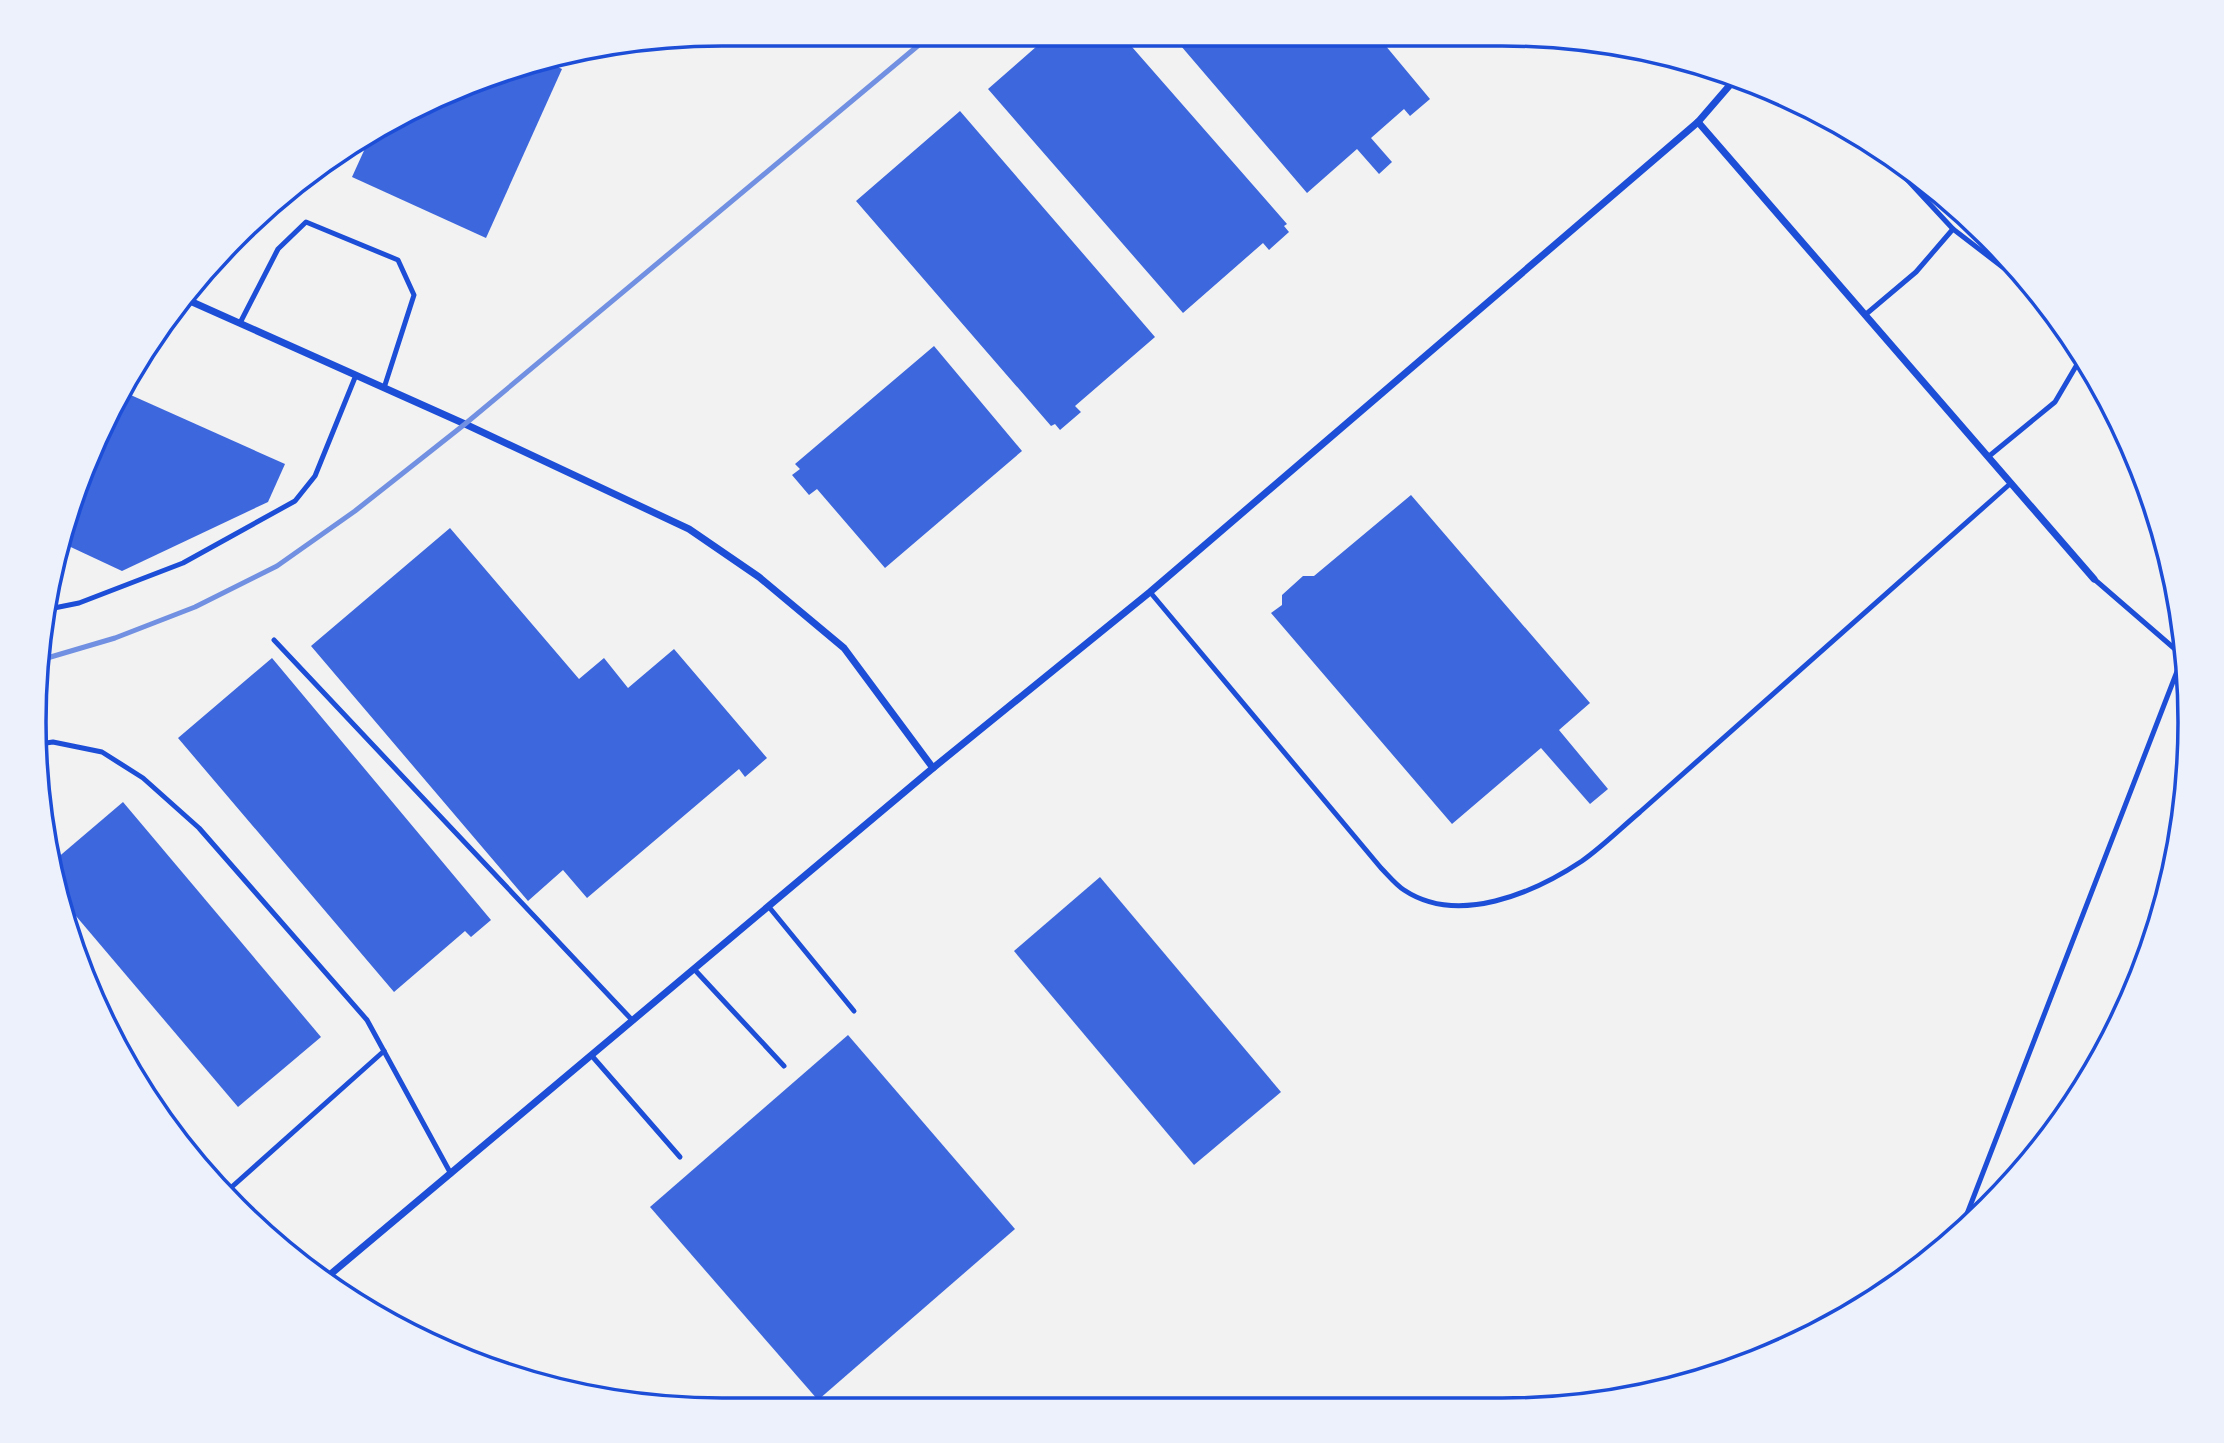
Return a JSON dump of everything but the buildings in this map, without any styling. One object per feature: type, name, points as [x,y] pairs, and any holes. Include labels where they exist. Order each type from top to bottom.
[{"type":"street","points":[[331,1273],[933,768],[1150,592],[1698,122],[1730,85]]},
{"type":"street","points":[[1698,122],[2094,579]]},
{"type":"street","points":[[192,302],[689,529],[759,577],[844,648],[933,768]]},
{"type":"lane","points":[[1908,181],[1953,229],[2004,268]]},
{"type":"lane","points":[[240,323],[278,249],[306,222],[398,260],[414,295],[384,388]]},
{"type":"lane","points":[[1865,315],[1916,272],[1953,229]]},
{"type":"lane","points":[[1988,457],[2055,402],[2077,365]]},
{"type":"lane","points":[[55,608],[79,603],[183,562],[295,501],[315,476],[356,375]]},
{"type":"lane","points":[[1150,592],[1381,867],[1404,890],[1437,905],[1475,906],[1522,894],[1582,861],[2011,483]]},
{"type":"lane","points":[[2094,579],[2174,648]]},
{"type":"lane","points":[[274,639],[633,1021]]},
{"type":"lane","points":[[1967,1213],[2177,675]]},
{"type":"lane","points":[[46,743],[102,752],[143,778],[190,820],[367,1020],[452,1174]]},
{"type":"lane","points":[[769,906],[853,1011]]},
{"type":"lane","points":[[694,969],[785,1066]]},
{"type":"lane","points":[[231,1187],[384,1051]]},
{"type":"lane","points":[[592,1056],[680,1157]]},
{"type":"railway","points":[[49,658],[115,638],[195,607],[277,566],[355,511],[465,424],[918,46]]}]
